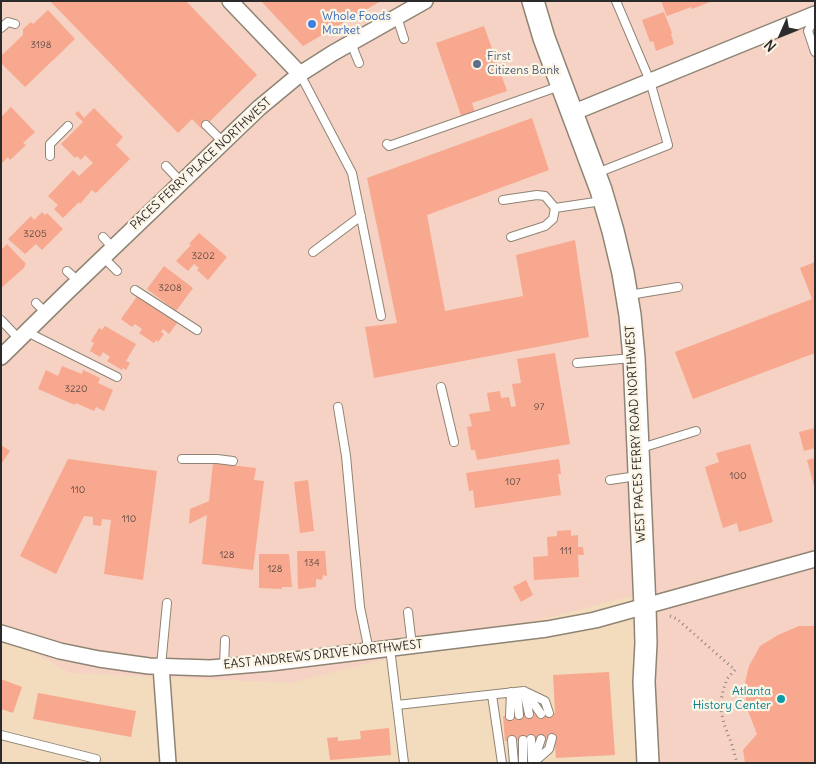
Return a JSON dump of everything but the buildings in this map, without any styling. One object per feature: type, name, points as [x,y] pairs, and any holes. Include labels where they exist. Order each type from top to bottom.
[{"type":"main road","name":"WEST PACES FERRY ROAD NORTHWEST","points":[[532,1],[604,200],[614,231],[627,295],[634,358],[645,607],[644,682],[648,763]]},
{"type":"street","points":[[230,1],[300,74]]},
{"type":"street","name":"PACES FERRY PLACE NORTHWEST","points":[[1,357],[23,336],[41,308],[72,276],[181,182],[259,108],[300,74],[425,1]]},
{"type":"street","points":[[572,113],[815,16]]},
{"type":"street","name":"EAST ANDREWS DRIVE NORTHWEST","points":[[1,633],[60,651],[99,659],[161,666],[224,667],[270,663],[547,629],[595,620],[815,559]]},
{"type":"street","points":[[161,666],[168,763]]},
{"type":"lane","points":[[595,173],[668,145],[650,81],[617,1]]},
{"type":"lane","points":[[815,16],[808,32],[815,52]]},
{"type":"lane","points":[[397,17],[404,39]]},
{"type":"lane","points":[[1,28],[8,22],[15,24]]},
{"type":"lane","points":[[352,43],[358,63]]},
{"type":"lane","points":[[300,74],[352,173],[381,316]]},
{"type":"lane","points":[[387,144],[389,146],[562,86]]},
{"type":"lane","points":[[206,124],[223,142]]},
{"type":"lane","points":[[50,156],[50,144],[68,126]]},
{"type":"lane","points":[[166,166],[181,182]]},
{"type":"lane","points":[[503,200],[545,196],[555,208]]},
{"type":"lane","points":[[555,208],[604,200]]},
{"type":"lane","points":[[511,237],[545,226],[553,219],[555,208]]},
{"type":"lane","points":[[313,252],[361,216]]},
{"type":"lane","points":[[107,247],[117,271]]},
{"type":"lane","points":[[627,295],[678,287]]},
{"type":"lane","points":[[135,290],[197,330]]},
{"type":"lane","points":[[1,320],[23,336],[117,377]]},
{"type":"lane","points":[[577,363],[634,358]]},
{"type":"lane","points":[[442,387],[454,442]]},
{"type":"lane","points":[[338,407],[346,456],[360,607],[369,651]]},
{"type":"lane","points":[[638,449],[696,431]]},
{"type":"lane","points":[[182,460],[217,459],[233,461]]},
{"type":"lane","points":[[610,480],[639,476]]},
{"type":"lane","points":[[161,666],[167,603]]},
{"type":"lane","points":[[408,612],[412,646]]},
{"type":"lane","points":[[224,667],[225,640]]},
{"type":"lane","points":[[390,648],[404,763]]},
{"type":"lane","points":[[397,705],[517,692],[545,713]]},
{"type":"lane","points":[[517,692],[529,714]]},
{"type":"lane","points":[[517,692],[519,715]]},
{"type":"lane","points":[[510,716],[517,692]]},
{"type":"lane","points":[[492,695],[502,763]]},
{"type":"lane","points":[[1,735],[96,759],[95,763]]},
{"type":"lane","points":[[533,763],[549,749],[552,738]]},
{"type":"lane","points":[[533,763],[541,739]]},
{"type":"lane","points":[[512,740],[514,763]]},
{"type":"lane","points":[[523,763],[527,740],[533,763]]},
{"type":"path","points":[[645,607],[677,619],[735,670],[727,679],[720,706],[737,763]]},
{"type":"shaded area","points":[[1,1],[815,1],[815,763],[651,763],[640,594],[291,683],[70,673],[1,633]]},
{"type":"place","name":"Whole Foods Market","points":[[312,24]]},
{"type":"place","name":"First Citizens Bank","points":[[477,64]]},
{"type":"place","name":"Atlanta History Center","points":[[781,699]]}]
